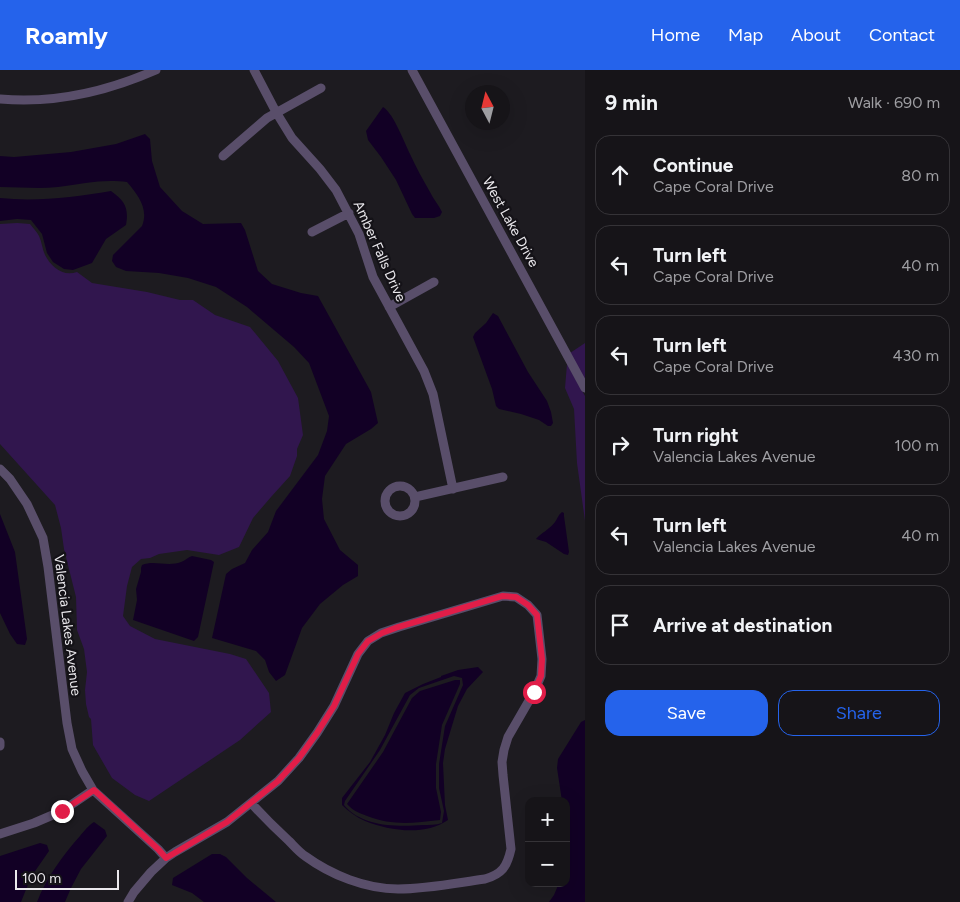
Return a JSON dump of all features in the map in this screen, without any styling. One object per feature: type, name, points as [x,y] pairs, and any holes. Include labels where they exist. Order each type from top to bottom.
[{"type":"street","points":[[0,99],[47,100],[78,95],[122,84],[156,70]]},
{"type":"street","name":"Amber Falls Drive","points":[[254,70],[292,138],[336,190],[359,234],[373,277],[424,371],[433,394],[453,489]]},
{"type":"street","name":"West Lake Drive","points":[[412,70],[585,388]]},
{"type":"street","points":[[222,156],[267,118],[321,88]]},
{"type":"street","points":[[312,232],[349,213]]},
{"type":"street","points":[[389,307],[434,282]]},
{"type":"street","name":"Valencia Lakes Avenue","points":[[0,469],[10,479],[28,504],[43,538],[72,749],[82,771],[94,790],[166,858]]},
{"type":"street","points":[[415,497],[503,477]]},
{"type":"street","points":[[128,902],[151,872],[166,858],[227,822],[278,781],[299,758],[317,733],[334,706],[358,654],[368,641],[398,627],[502,596],[516,597],[528,605],[537,615],[542,659],[541,676],[508,737],[504,750],[502,762],[511,849],[509,860],[503,870],[495,876],[426,887],[396,889],[373,886],[348,879],[326,869],[305,856],[251,803]]},
{"type":"street","points":[[0,834],[34,823],[62,811],[94,790]]},
{"type":"shaded area","points":[[383,107],[395,122],[420,173],[441,209],[440,216],[434,218],[415,218],[396,180],[368,140],[366,131]]},
{"type":"shaded area","points":[[145,134],[150,139],[152,161],[160,187],[182,211],[203,224],[241,223],[258,271],[272,284],[318,296],[371,392],[378,423],[346,444],[325,476],[322,499],[324,519],[340,550],[358,565],[358,576],[343,585],[320,604],[302,628],[285,675],[276,681],[269,672],[265,660],[256,651],[212,638],[226,574],[245,563],[252,550],[268,532],[276,511],[318,455],[327,431],[329,416],[309,363],[294,347],[247,307],[216,287],[188,278],[159,273],[126,271],[116,267],[112,261],[113,255],[142,226],[144,220],[141,203],[127,182],[101,181],[51,188],[0,187],[0,156],[14,157],[71,152],[116,144]]},
{"type":"shaded area","points":[[111,191],[125,205],[127,214],[126,225],[106,239],[92,263],[73,270],[64,269],[53,262],[47,253],[42,234],[31,220],[0,221],[0,198],[42,199]]},
{"type":"shaded area","points":[[0,224],[30,224],[39,236],[44,253],[48,259],[54,267],[62,272],[77,272],[92,283],[147,292],[180,300],[193,300],[215,315],[250,327],[278,361],[298,398],[303,435],[290,476],[253,518],[239,547],[219,555],[187,550],[159,554],[141,559],[132,567],[123,616],[130,626],[155,639],[246,659],[269,693],[271,712],[240,740],[149,801],[135,795],[112,778],[93,745],[91,719],[86,704],[87,672],[84,649],[77,630],[76,597],[55,505],[0,444]]},
{"type":"shaded area","points":[[493,313],[498,316],[528,372],[547,401],[553,423],[551,426],[521,414],[499,409],[496,406],[492,389],[473,337]]},
{"type":"shaded area","points":[[585,343],[585,381],[570,353]]},
{"type":"shaded area","points":[[567,364],[585,396],[585,521],[577,463],[574,409],[565,388]]},
{"type":"shaded area","points":[[562,512],[564,513],[568,555],[546,542],[536,539],[556,521]]},
{"type":"shaded area","points":[[0,514],[15,552],[27,639],[25,645],[17,644],[0,613]]},
{"type":"shaded area","points":[[192,556],[214,562],[198,637],[194,641],[133,620],[137,600],[136,589],[142,565],[176,563]]},
{"type":"shaded area","points":[[478,667],[483,672],[467,689],[458,706],[445,749],[443,763],[445,805],[448,820],[439,825],[429,828],[407,830],[385,827],[362,819],[380,824],[402,826],[442,823],[444,811],[439,788],[439,764],[445,726],[463,685],[462,678],[454,676],[419,688],[410,695],[380,750],[345,801],[344,805],[358,817],[350,812],[342,805],[342,798],[370,762],[405,693],[458,670]]},
{"type":"shaded area","points":[[460,680],[460,684],[442,725],[436,764],[436,788],[441,812],[440,820],[412,823],[386,821],[364,815],[351,808],[347,804],[383,752],[412,698],[420,691]]},
{"type":"shaded area","points":[[585,720],[585,902],[549,902],[557,887],[570,887],[570,797],[561,797],[557,768],[558,759],[581,722]]},
{"type":"shaded area","points":[[94,822],[105,830],[107,836],[81,869],[65,902],[37,902],[45,884],[61,859]]},
{"type":"shaded area","points":[[40,843],[47,845],[49,851],[31,877],[21,902],[0,902],[0,856]]},
{"type":"shaded area","points":[[212,854],[220,854],[226,857],[247,878],[276,902],[204,902],[192,893],[172,885],[173,878]]},
{"type":"route","points":[[62,811],[94,790],[166,858],[227,822],[278,781],[299,758],[317,733],[334,706],[358,654],[368,641],[398,627],[502,596],[516,597],[528,605],[537,615],[542,659],[541,676],[534,692]]}]
